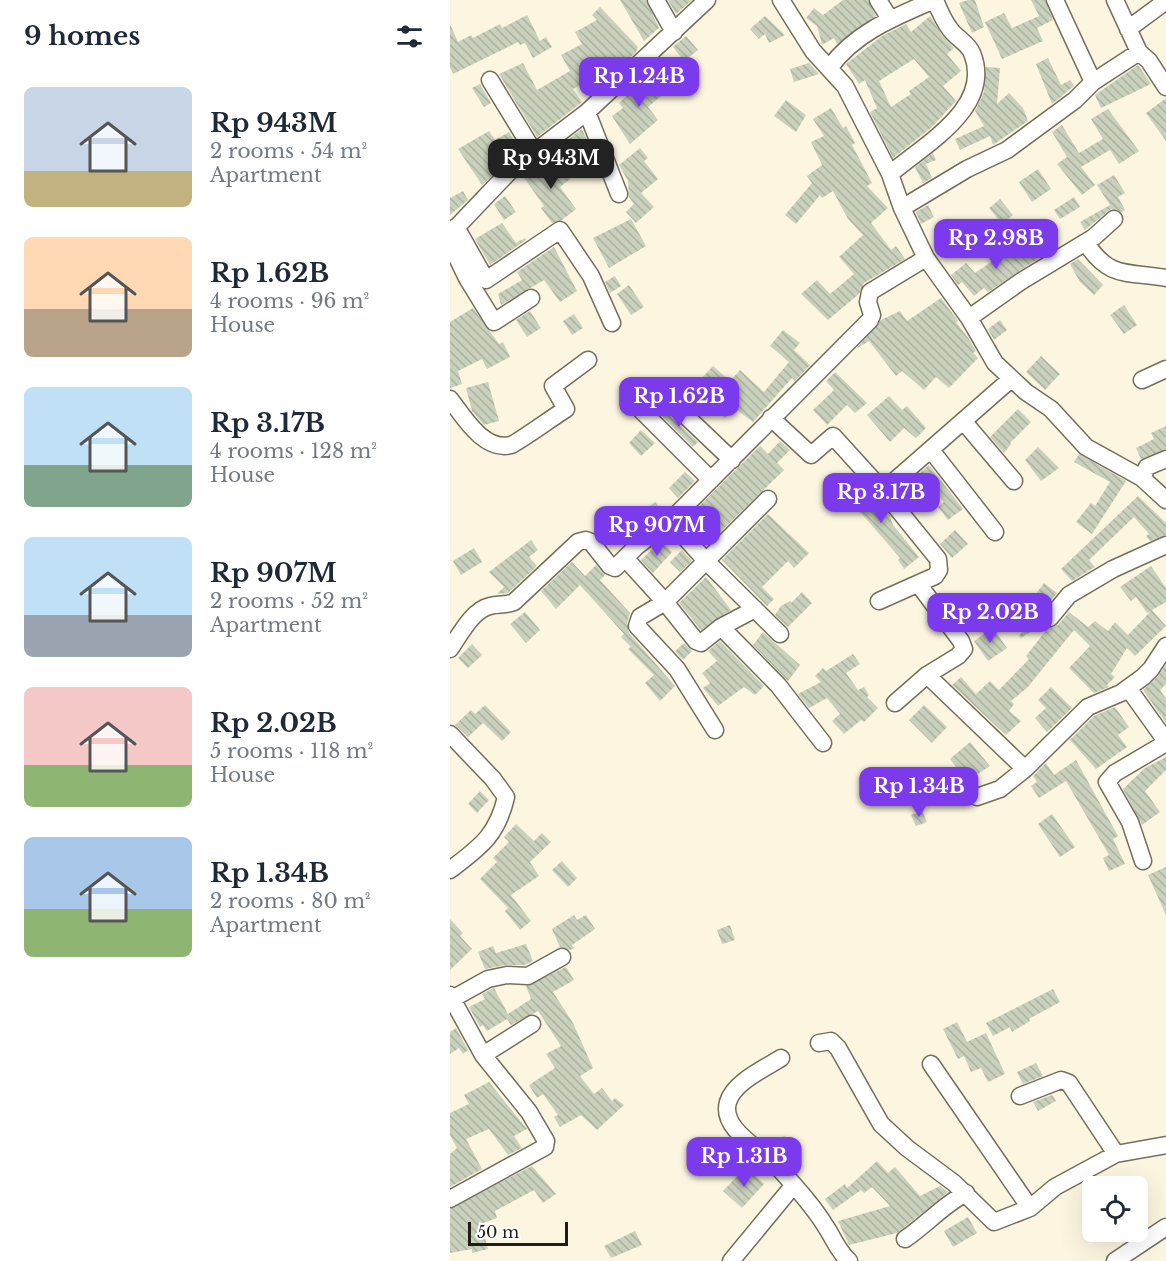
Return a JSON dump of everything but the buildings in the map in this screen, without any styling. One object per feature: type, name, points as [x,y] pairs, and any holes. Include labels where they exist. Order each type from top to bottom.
[{"type":"street","points":[[656,0],[674,32]]},
{"type":"street","points":[[452,234],[493,187],[586,112],[707,0]]},
{"type":"street","points":[[781,0],[813,51],[830,67],[849,92],[890,174],[902,208],[926,258],[969,318],[987,352],[1011,379],[1051,409],[1086,447],[1142,478],[1166,500]]},
{"type":"street","points":[[878,0],[890,19]]},
{"type":"street","points":[[1055,0],[1093,82]]},
{"type":"street","points":[[1115,0],[1139,52],[1149,61],[1166,87]]},
{"type":"street","points":[[1128,30],[1166,1]]},
{"type":"street","points":[[830,67],[844,48],[890,19],[925,4],[973,54],[974,94],[958,118],[890,174]]},
{"type":"street","points":[[902,208],[967,169],[1007,150],[1075,100],[1093,82],[1139,52]]},
{"type":"street","points":[[490,80],[534,152]]},
{"type":"street","points":[[586,112],[619,194]]},
{"type":"street","points":[[969,318],[1020,282],[1086,243],[1114,219]]},
{"type":"street","points":[[452,234],[486,280],[560,230],[591,276],[612,323]]},
{"type":"street","points":[[452,234],[466,278],[496,325],[531,298]]},
{"type":"street","points":[[1086,243],[1096,259],[1112,270],[1166,278]]},
{"type":"street","points":[[450,649],[480,611],[490,606],[505,606],[514,602],[578,542],[586,540],[591,542],[612,568],[625,558],[670,521],[870,320],[872,315],[868,302],[870,292],[926,258]]},
{"type":"street","points":[[450,399],[480,435],[500,445],[512,445],[566,409],[553,386],[588,360]]},
{"type":"street","points":[[1142,380],[1166,369]]},
{"type":"street","points":[[883,492],[1011,379]]},
{"type":"street","points":[[668,399],[732,460]]},
{"type":"street","points":[[638,407],[711,480]]},
{"type":"street","points":[[771,418],[815,460],[833,436],[938,559],[939,570],[935,576],[879,601]]},
{"type":"street","points":[[964,422],[1014,481]]},
{"type":"street","points":[[931,450],[995,532]]},
{"type":"street","points":[[1142,478],[1147,467],[1166,459]]},
{"type":"street","points":[[715,730],[677,669],[637,626],[640,617],[665,602],[768,499]]},
{"type":"street","points":[[670,521],[707,562],[780,634]]},
{"type":"street","points":[[1050,618],[1069,595],[1104,574],[1166,545]]},
{"type":"street","points":[[625,558],[665,602],[696,642],[705,641],[721,627],[755,609]]},
{"type":"street","points":[[895,703],[927,675],[958,657],[964,649],[919,585]]},
{"type":"street","points":[[721,627],[778,685],[823,743]]},
{"type":"street","points":[[977,797],[1000,789],[1025,769],[1088,707],[1128,688],[1151,669],[1166,646]]},
{"type":"street","points":[[927,675],[1025,769]]},
{"type":"street","points":[[1128,688],[1166,742],[1115,773],[1107,782],[1130,822],[1143,861]]},
{"type":"street","points":[[450,734],[493,779],[506,797],[498,823],[489,837],[477,851],[450,870]]},
{"type":"street","points":[[450,1198],[545,1147],[544,1135],[483,1055],[453,1005],[488,980],[507,975],[528,976],[562,957]]},
{"type":"street","points":[[483,1055],[532,1024]]},
{"type":"street","points":[[819,1043],[831,1041],[838,1048],[873,1113],[891,1134],[966,1193],[994,1222],[1030,1208],[1055,1187],[1116,1154],[1166,1145]]},
{"type":"street","points":[[781,1058],[736,1088],[727,1111],[732,1123],[743,1137],[776,1165],[813,1209],[837,1248],[849,1261]]},
{"type":"street","points":[[931,1064],[1030,1208]]},
{"type":"street","points":[[1020,1096],[1061,1080],[1069,1083],[1116,1154]]},
{"type":"street","points":[[731,1261],[793,1186]]},
{"type":"street","points":[[905,1239],[921,1229],[948,1204],[966,1193]]},
{"type":"street","points":[[1119,1260],[1163,1234]]}]
